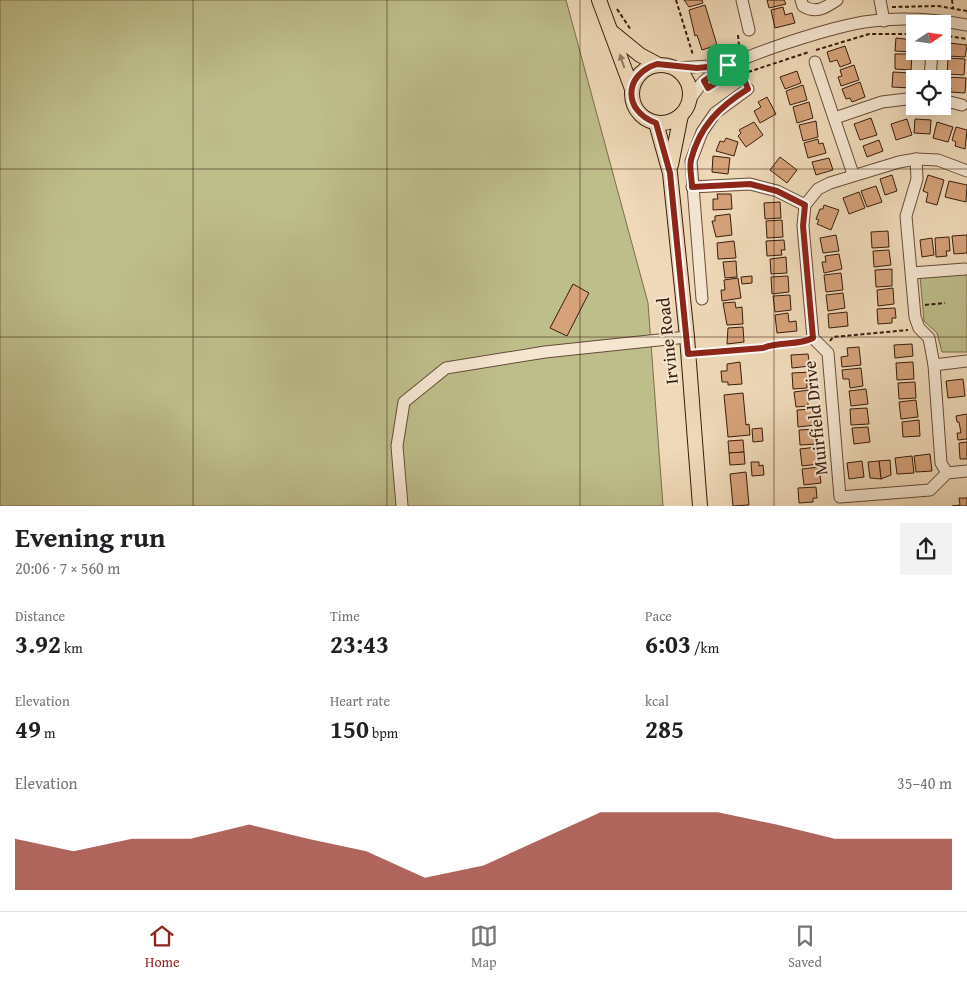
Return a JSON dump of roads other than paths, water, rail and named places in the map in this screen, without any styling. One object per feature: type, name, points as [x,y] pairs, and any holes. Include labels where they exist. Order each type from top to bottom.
[{"type":"main road","points":[[598,0],[632,89],[634,107],[640,114],[656,123],[665,123],[681,115]]},
{"type":"main road","points":[[612,33],[640,56],[657,64],[675,68],[688,81],[690,100],[681,115],[670,173]]},
{"type":"main road","points":[[632,89],[640,72],[657,64]]},
{"type":"main road","points":[[656,123],[670,173]]},
{"type":"main road","name":"Irvine Road","points":[[670,173],[687,338],[700,506]]},
{"type":"street","points":[[742,0],[749,30]]},
{"type":"street","points":[[801,0],[803,6],[811,10],[820,10],[836,0]]},
{"type":"street","points":[[880,0],[884,21]]},
{"type":"street","points":[[675,68],[728,65],[802,39],[864,22],[941,20],[967,24]]},
{"type":"street","points":[[814,62],[853,174]]},
{"type":"street","points":[[690,100],[704,81],[728,65]]},
{"type":"street","points":[[702,299],[691,161],[702,132],[715,113],[748,89]]},
{"type":"street","points":[[835,118],[882,102],[906,99]]},
{"type":"street","points":[[951,102],[962,105]]},
{"type":"street","points":[[692,187],[750,184],[777,191],[805,205],[818,189],[853,174],[916,158],[938,160],[967,171]]},
{"type":"street","points":[[916,158],[917,178],[906,216],[914,306],[918,328],[929,338],[934,365],[941,463],[947,473],[967,471]]},
{"type":"street","name":"Muirfield Drive","points":[[805,205],[803,226],[813,338],[828,353],[840,497],[930,490],[947,473]]},
{"type":"street","points":[[912,273],[965,269]]},
{"type":"street","points":[[402,506],[397,446],[404,402],[446,368],[544,352],[687,338]]},
{"type":"street","points":[[934,365],[967,362]]}]
